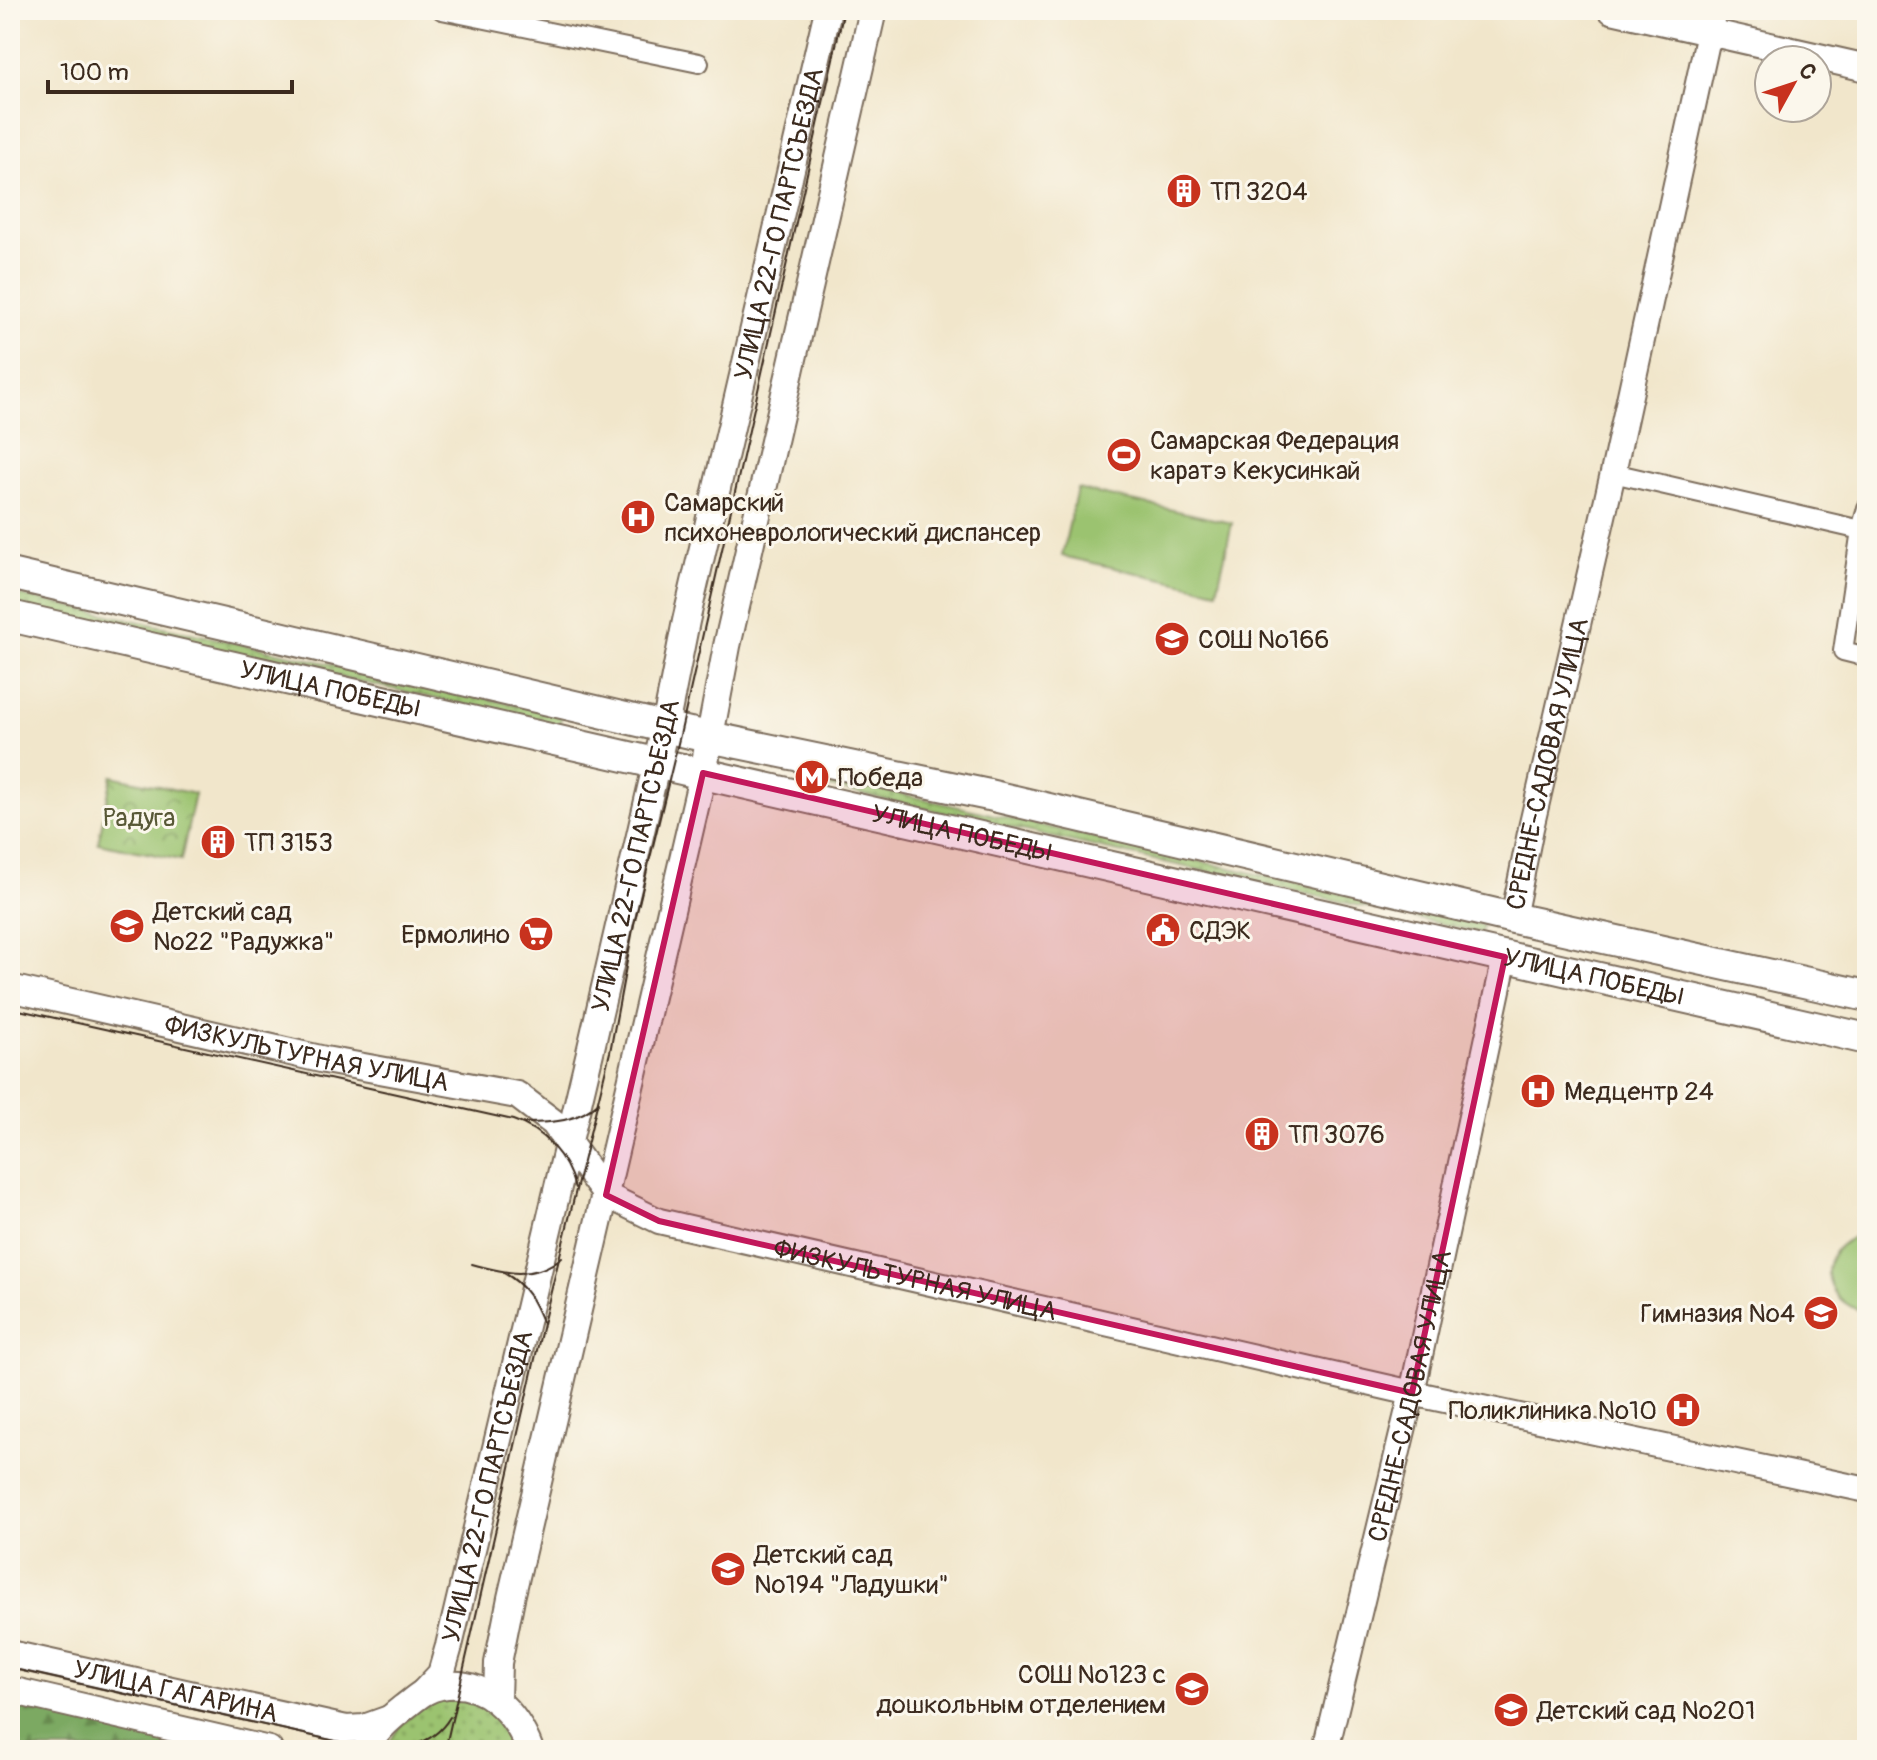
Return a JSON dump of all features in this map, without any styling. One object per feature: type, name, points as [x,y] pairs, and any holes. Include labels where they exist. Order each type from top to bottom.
[{"type":"main road","name":"УЛИЦА 22-ГО ПАРТСЪЕЗДА","points":[[424,1692],[441,1674],[449,1646],[665,727],[686,621],[828,10]]},
{"type":"main road","name":"УЛИЦА 22-ГО ПАРТСЪЕЗДА","points":[[497,1700],[498,1663],[508,1611],[703,773],[727,646],[873,10]]},
{"type":"main road","points":[[1612,10],[1711,21],[1867,68]]},
{"type":"main road","name":"УЛИЦА ПОБЕДЫ","points":[[10,574],[665,727],[989,795],[1513,918],[1867,996]]},
{"type":"main road","name":"УЛИЦА ПОБЕДЫ","points":[[10,616],[1867,1039]]},
{"type":"main road","points":[[550,739],[570,733],[575,724],[573,714],[555,700]]},
{"type":"main road","points":[[801,796],[784,779],[784,770],[788,762],[808,757]]},
{"type":"main road","name":"СРЕДНЕ-САДОВАЯ УЛИЦА","points":[[1505,957],[1513,918]]},
{"type":"main road","name":"ФИЗКУЛЬТУРНАЯ УЛИЦА","points":[[10,988],[325,1060],[517,1095],[554,1123],[606,1195]]},
{"type":"main road","name":"УЛИЦА ГАГАРИНА","points":[[10,1654],[346,1729],[364,1728],[389,1719]]},
{"type":"main road","points":[[366,1750],[373,1736],[389,1719],[424,1692],[441,1686],[470,1687],[497,1700],[522,1729],[530,1750]]},
{"type":"main road","name":"УЛИЦА ГАГАРИНА","points":[[10,1690],[269,1750]]},
{"type":"street","points":[[442,10],[699,63]]},
{"type":"street","name":"СРЕДНЕ-САДОВАЯ УЛИЦА","points":[[1513,918],[1711,21]]},
{"type":"street","points":[[1613,473],[1861,530]]},
{"type":"street","points":[[1867,508],[1843,651],[1867,657]]},
{"type":"street","name":"СРЕДНЕ-САДОВАЯ УЛИЦА","points":[[1326,1750],[1412,1393],[1505,957]]},
{"type":"street","name":"ФИЗКУЛЬТУРНАЯ УЛИЦА","points":[[606,1195],[659,1221],[1412,1393],[1867,1490]]},
{"type":"highlighted area","points":[[703,773],[1505,957],[1412,1393],[659,1221],[606,1195]]},
{"type":"green space","points":[[1077,489],[1232,523],[1217,591],[1062,556]]},
{"type":"green space","points":[[10,593],[562,715],[559,726],[10,604]]},
{"type":"green space","points":[[804,772],[1483,925],[1481,933],[802,781],[800,776]]},
{"type":"green space","name":"Радyга","points":[[112,776],[195,794],[181,860],[98,843]]},
{"type":"green space","points":[[1867,1234],[1867,1312],[1839,1298],[1831,1287],[1828,1275],[1835,1251],[1846,1241]]},
{"type":"green space","points":[[453,1698],[477,1705],[493,1714],[506,1728],[518,1750],[384,1750],[401,1725],[427,1702]]},
{"type":"green space","points":[[10,1703],[115,1719],[203,1746],[204,1750],[10,1750]]},
{"type":"tram line","points":[[445,1750],[543,1324],[610,1052],[634,924],[681,731],[844,10]]},
{"type":"tram line","points":[[10,1008],[513,1120],[535,1130],[553,1146],[575,1188]]},
{"type":"tram line","points":[[524,1123],[554,1122],[574,1117],[599,1102]]},
{"type":"tram line","points":[[472,1264],[518,1273],[541,1269],[562,1257]]},
{"type":"tram line","points":[[504,1273],[528,1294],[543,1324]]},
{"type":"tram line","points":[[10,1668],[367,1748],[402,1747],[424,1741],[442,1728],[450,1717]]},
{"type":"place","name":"ТП 3204","points":[[1184,191]]},
{"type":"place","name":"Самарская Федерация каратэ Кекусинкай","points":[[1124,455]]},
{"type":"place","name":"Самарский психоневрологический диспансер","points":[[638,517]]},
{"type":"place","name":"СОШ №166","points":[[1172,639]]},
{"type":"place","name":"Победа","points":[[812,777]]},
{"type":"place","name":"ТП 3153","points":[[218,842]]},
{"type":"place","name":"Детский сад №22 \"Радужка\"","points":[[127,926]]},
{"type":"place","name":"СДЭК","points":[[1163,930]]},
{"type":"place","name":"Ермолино","points":[[536,934]]},
{"type":"place","name":"Медцентр 24","points":[[1538,1091]]},
{"type":"place","name":"ТП 3076","points":[[1262,1134]]},
{"type":"place","name":"Гимназия №4","points":[[1821,1313]]},
{"type":"place","name":"Поликлиника №10","points":[[1683,1410]]},
{"type":"place","name":"Детский сад №194 \"Ладушки\"","points":[[728,1569]]},
{"type":"place","name":"СОШ №123 с дошкольным отделением","points":[[1192,1689]]},
{"type":"place","name":"Детский сад №201","points":[[1511,1710]]}]
